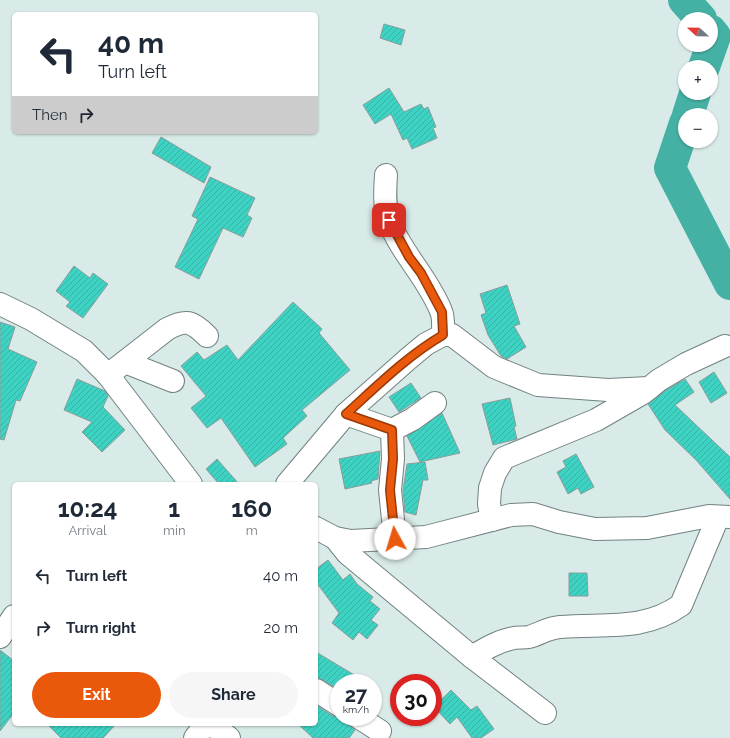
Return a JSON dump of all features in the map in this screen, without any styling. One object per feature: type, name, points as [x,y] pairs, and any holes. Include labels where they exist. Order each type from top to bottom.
[{"type":"street","points":[[386,175],[385,195],[389,220],[409,257],[421,273],[442,312],[443,335]]},
{"type":"street","points":[[0,304],[31,319],[84,350],[108,375],[189,482]]},
{"type":"street","points":[[108,375],[167,330],[176,325],[187,322],[197,326],[208,336]]},
{"type":"street","points":[[289,482],[346,414],[426,344],[443,335],[452,335],[494,367],[538,385],[608,390],[649,388]]},
{"type":"street","points":[[492,520],[489,504],[490,488],[495,472],[504,458],[596,420],[686,364],[725,346]]},
{"type":"street","points":[[125,362],[173,381]]},
{"type":"street","points":[[346,414],[392,430],[413,419],[435,402]]},
{"type":"street","points":[[392,430],[393,459],[390,490],[395,539]]},
{"type":"street","points":[[318,529],[335,538],[351,541],[426,537],[511,515],[533,514],[559,522],[595,529],[647,528],[709,516],[724,517],[681,605],[670,613],[654,619],[626,626],[560,627],[544,630],[529,637],[513,638],[492,645],[472,657]]},
{"type":"street","points":[[335,538],[347,553],[472,657],[545,712]]},
{"type":"street","points":[[0,637],[12,619]]},
{"type":"street","points":[[318,691],[330,699]]},
{"type":"street","points":[[195,738],[204,726]]},
{"type":"street","points":[[214,726],[229,738]]},
{"type":"street","points":[[372,726],[380,731]]},
{"type":"building","points":[[384,24],[405,30],[401,45],[380,38]]},
{"type":"building","points":[[389,88],[404,112],[421,104],[424,109],[428,107],[436,127],[433,128],[437,138],[412,149],[407,138],[403,140],[391,114],[375,124],[363,105]]},
{"type":"building","points":[[161,137],[211,167],[204,183],[152,153]]},
{"type":"building","points":[[210,177],[255,198],[247,215],[252,218],[243,237],[223,228],[199,279],[175,267],[198,219],[192,216]]},
{"type":"building","points":[[74,266],[90,278],[93,273],[108,284],[83,318],[66,306],[70,302],[56,291]]},
{"type":"building","points":[[507,285],[520,324],[514,326],[526,347],[507,359],[501,356],[488,335],[481,315],[486,313],[480,294]]},
{"type":"building","points":[[293,302],[322,329],[319,333],[350,370],[302,410],[307,416],[283,438],[287,444],[255,467],[221,418],[207,428],[191,408],[206,396],[181,366],[197,352],[204,360],[227,345],[238,360]]},
{"type":"building","points":[[0,322],[15,327],[8,349],[37,362],[20,401],[16,400],[4,440],[0,439]]},
{"type":"building","points":[[714,372],[727,393],[711,403],[699,382]]},
{"type":"building","points":[[77,379],[105,391],[108,396],[103,407],[125,430],[102,452],[82,432],[92,422],[64,410]]},
{"type":"building","points":[[685,379],[694,392],[675,405],[730,457],[730,499],[696,460],[665,430],[648,404],[666,390]]},
{"type":"building","points":[[411,383],[421,398],[399,412],[389,397]]},
{"type":"building","points":[[510,398],[516,426],[514,427],[517,439],[493,445],[482,404]]},
{"type":"building","points":[[442,413],[460,453],[420,462],[407,436]]},
{"type":"building","points":[[380,451],[378,479],[371,481],[372,483],[345,489],[339,459]]},
{"type":"building","points":[[576,454],[594,487],[581,494],[578,488],[568,494],[557,472],[566,467],[563,461]]},
{"type":"building","points":[[217,459],[237,482],[217,482],[206,469]]},
{"type":"building","points":[[425,462],[428,480],[423,480],[416,515],[405,512],[403,490],[407,464]]},
{"type":"building","points":[[328,560],[343,580],[350,574],[357,584],[373,597],[370,601],[380,609],[371,620],[378,625],[367,639],[359,632],[353,640],[332,623],[339,613],[318,585],[318,568]]},
{"type":"building","points":[[569,573],[587,573],[588,596],[569,596]]},
{"type":"building","points":[[0,650],[12,659],[12,716],[0,731]]},
{"type":"building","points":[[318,653],[353,674],[330,674],[330,684],[318,679]]},
{"type":"building","points":[[451,690],[471,710],[477,706],[494,729],[481,738],[472,738],[457,717],[450,724],[442,716],[442,699]]},
{"type":"building","points":[[318,706],[330,714],[330,726],[350,726],[355,730],[349,738],[313,738],[300,726],[318,726]]},
{"type":"building","points":[[49,726],[114,726],[103,738],[61,738]]},
{"type":"waterway","points":[[684,0],[695,12]]},
{"type":"waterway","points":[[706,60],[709,52]]},
{"type":"waterway","points":[[690,108],[693,100]]},
{"type":"waterway","points":[[678,144],[670,168],[730,284]]},
{"type":"route","points":[[389,220],[409,257],[421,273],[442,312],[443,335],[426,344],[346,414],[392,430],[393,459],[390,490],[395,539]]}]
